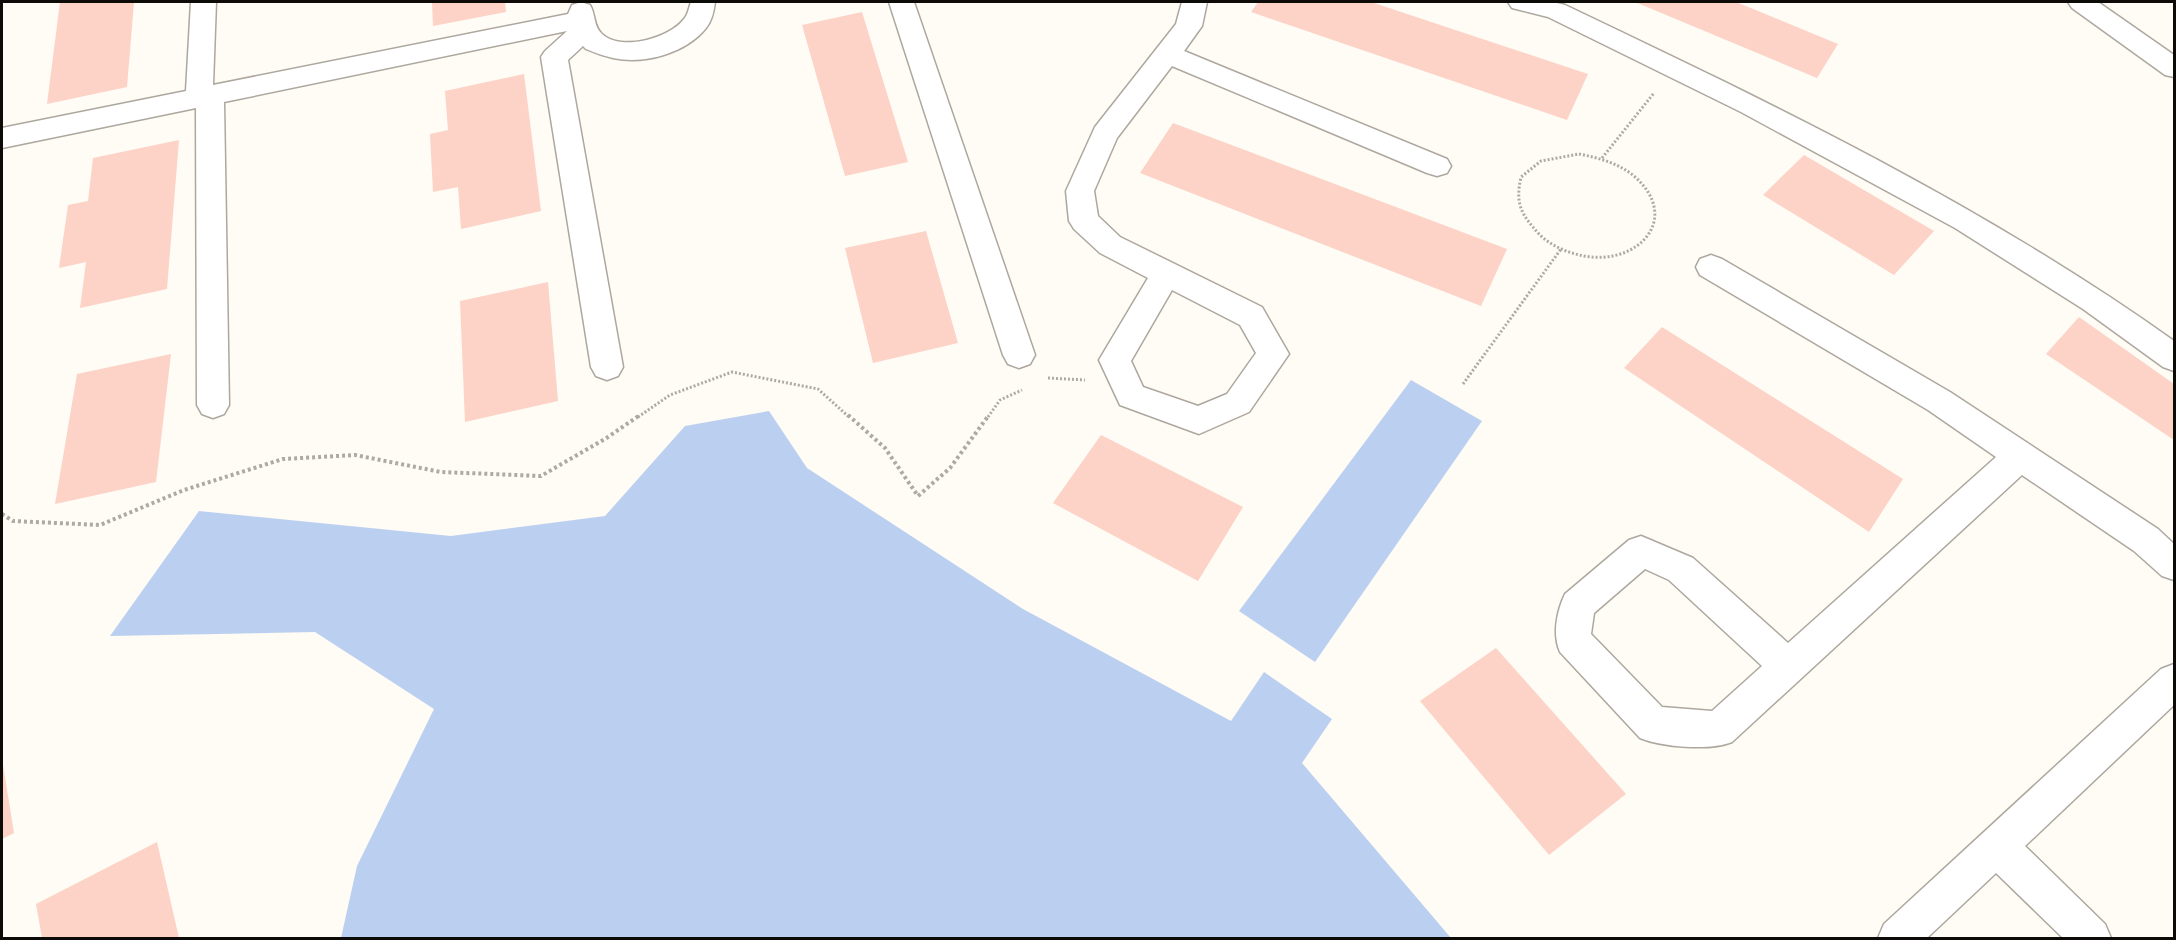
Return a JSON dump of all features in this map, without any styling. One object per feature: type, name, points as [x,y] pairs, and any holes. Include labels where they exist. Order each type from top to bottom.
[{"type":"street","points":[[203,2],[213,405]]},
{"type":"street","points":[[583,18],[594,42],[609,49],[628,52],[648,50],[668,44],[685,35],[697,23],[703,10],[703,2]]},
{"type":"street","points":[[901,2],[1019,355]]},
{"type":"street","points":[[1166,273],[1115,360],[1131,396],[1199,420],[1238,403],[1273,354],[1251,316],[1166,273],[1110,245],[1084,221],[1080,190],[1106,134],[1189,26],[1194,2]]},
{"type":"street","points":[[1521,2],[1556,11],[1751,105],[1965,220],[2094,300],[2175,358]]},
{"type":"street","points":[[2081,2],[2175,68]]},
{"type":"street","points":[[2,138],[583,18]]},
{"type":"street","points":[[583,18],[554,57],[607,367]]},
{"type":"street","points":[[1167,54],[1437,166]]},
{"type":"street","points":[[1711,267],[1939,401],[2146,540],[2175,565]]},
{"type":"street","points":[[1788,666],[1681,569],[1641,551],[1577,605],[1573,640],[1653,725],[1719,729],[2020,456]]},
{"type":"street","points":[[1898,939],[2175,681]]},
{"type":"street","points":[[1997,847],[2091,939]]},
{"type":"path","points":[[1602,159],[1674,68]]},
{"type":"path","points":[[1579,154],[1602,159],[1623,168],[1640,181],[1651,197],[1656,214],[1654,230],[1644,244],[1628,253],[1607,258],[1584,256],[1561,249],[1540,237],[1525,222],[1517,204],[1517,187],[1524,173],[1538,161],[1557,155],[1579,154]]},
{"type":"path","points":[[1463,384],[1561,249]]},
{"type":"path","points":[[2,514],[13,521],[100,525],[184,490],[283,459],[355,455],[441,472],[541,476],[605,439],[670,395],[732,372],[818,389],[885,448],[918,496],[950,468],[1000,399],[1030,386]]},
{"type":"path","points":[[1040,381],[1050,377],[1125,382]]},
{"type":"water","points":[[1411,380],[1482,421],[1315,662],[1239,611]]},
{"type":"water","points":[[769,411],[807,468],[1023,609],[1231,721],[1264,672],[1332,719],[1302,763],[1451,938],[341,938],[357,866],[434,709],[315,632],[110,636],[199,511],[451,536],[605,516],[685,426]]},
{"type":"building","points":[[60,2],[134,2],[127,87],[47,104]]},
{"type":"building","points":[[432,2],[505,2],[506,12],[433,26]]},
{"type":"building","points":[[1258,2],[1371,2],[1588,74],[1567,120],[1251,12]]},
{"type":"building","points":[[1635,2],[1736,2],[1838,44],[1817,78]]},
{"type":"building","points":[[862,12],[908,162],[845,176],[802,25]]},
{"type":"building","points":[[524,74],[541,211],[461,229],[458,187],[433,192],[430,134],[448,130],[445,91]]},
{"type":"building","points":[[1173,123],[1507,249],[1481,306],[1140,173]]},
{"type":"building","points":[[179,140],[167,289],[80,308],[86,262],[59,268],[68,205],[88,201],[93,158]]},
{"type":"building","points":[[1804,155],[1934,231],[1894,275],[1763,195]]},
{"type":"building","points":[[926,231],[958,343],[873,363],[845,248]]},
{"type":"building","points":[[548,282],[558,401],[465,422],[460,301]]},
{"type":"building","points":[[2079,317],[2174,384],[2174,440],[2046,354]]},
{"type":"building","points":[[1662,327],[1903,479],[1869,532],[1624,368]]},
{"type":"building","points":[[171,354],[156,482],[55,504],[77,374]]},
{"type":"building","points":[[1101,435],[1243,507],[1198,581],[1053,503]]},
{"type":"building","points":[[1496,648],[1626,794],[1549,855],[1420,701]]},
{"type":"building","points":[[2,766],[14,833],[2,839]]},
{"type":"building","points":[[157,842],[179,938],[42,938],[36,904]]}]
